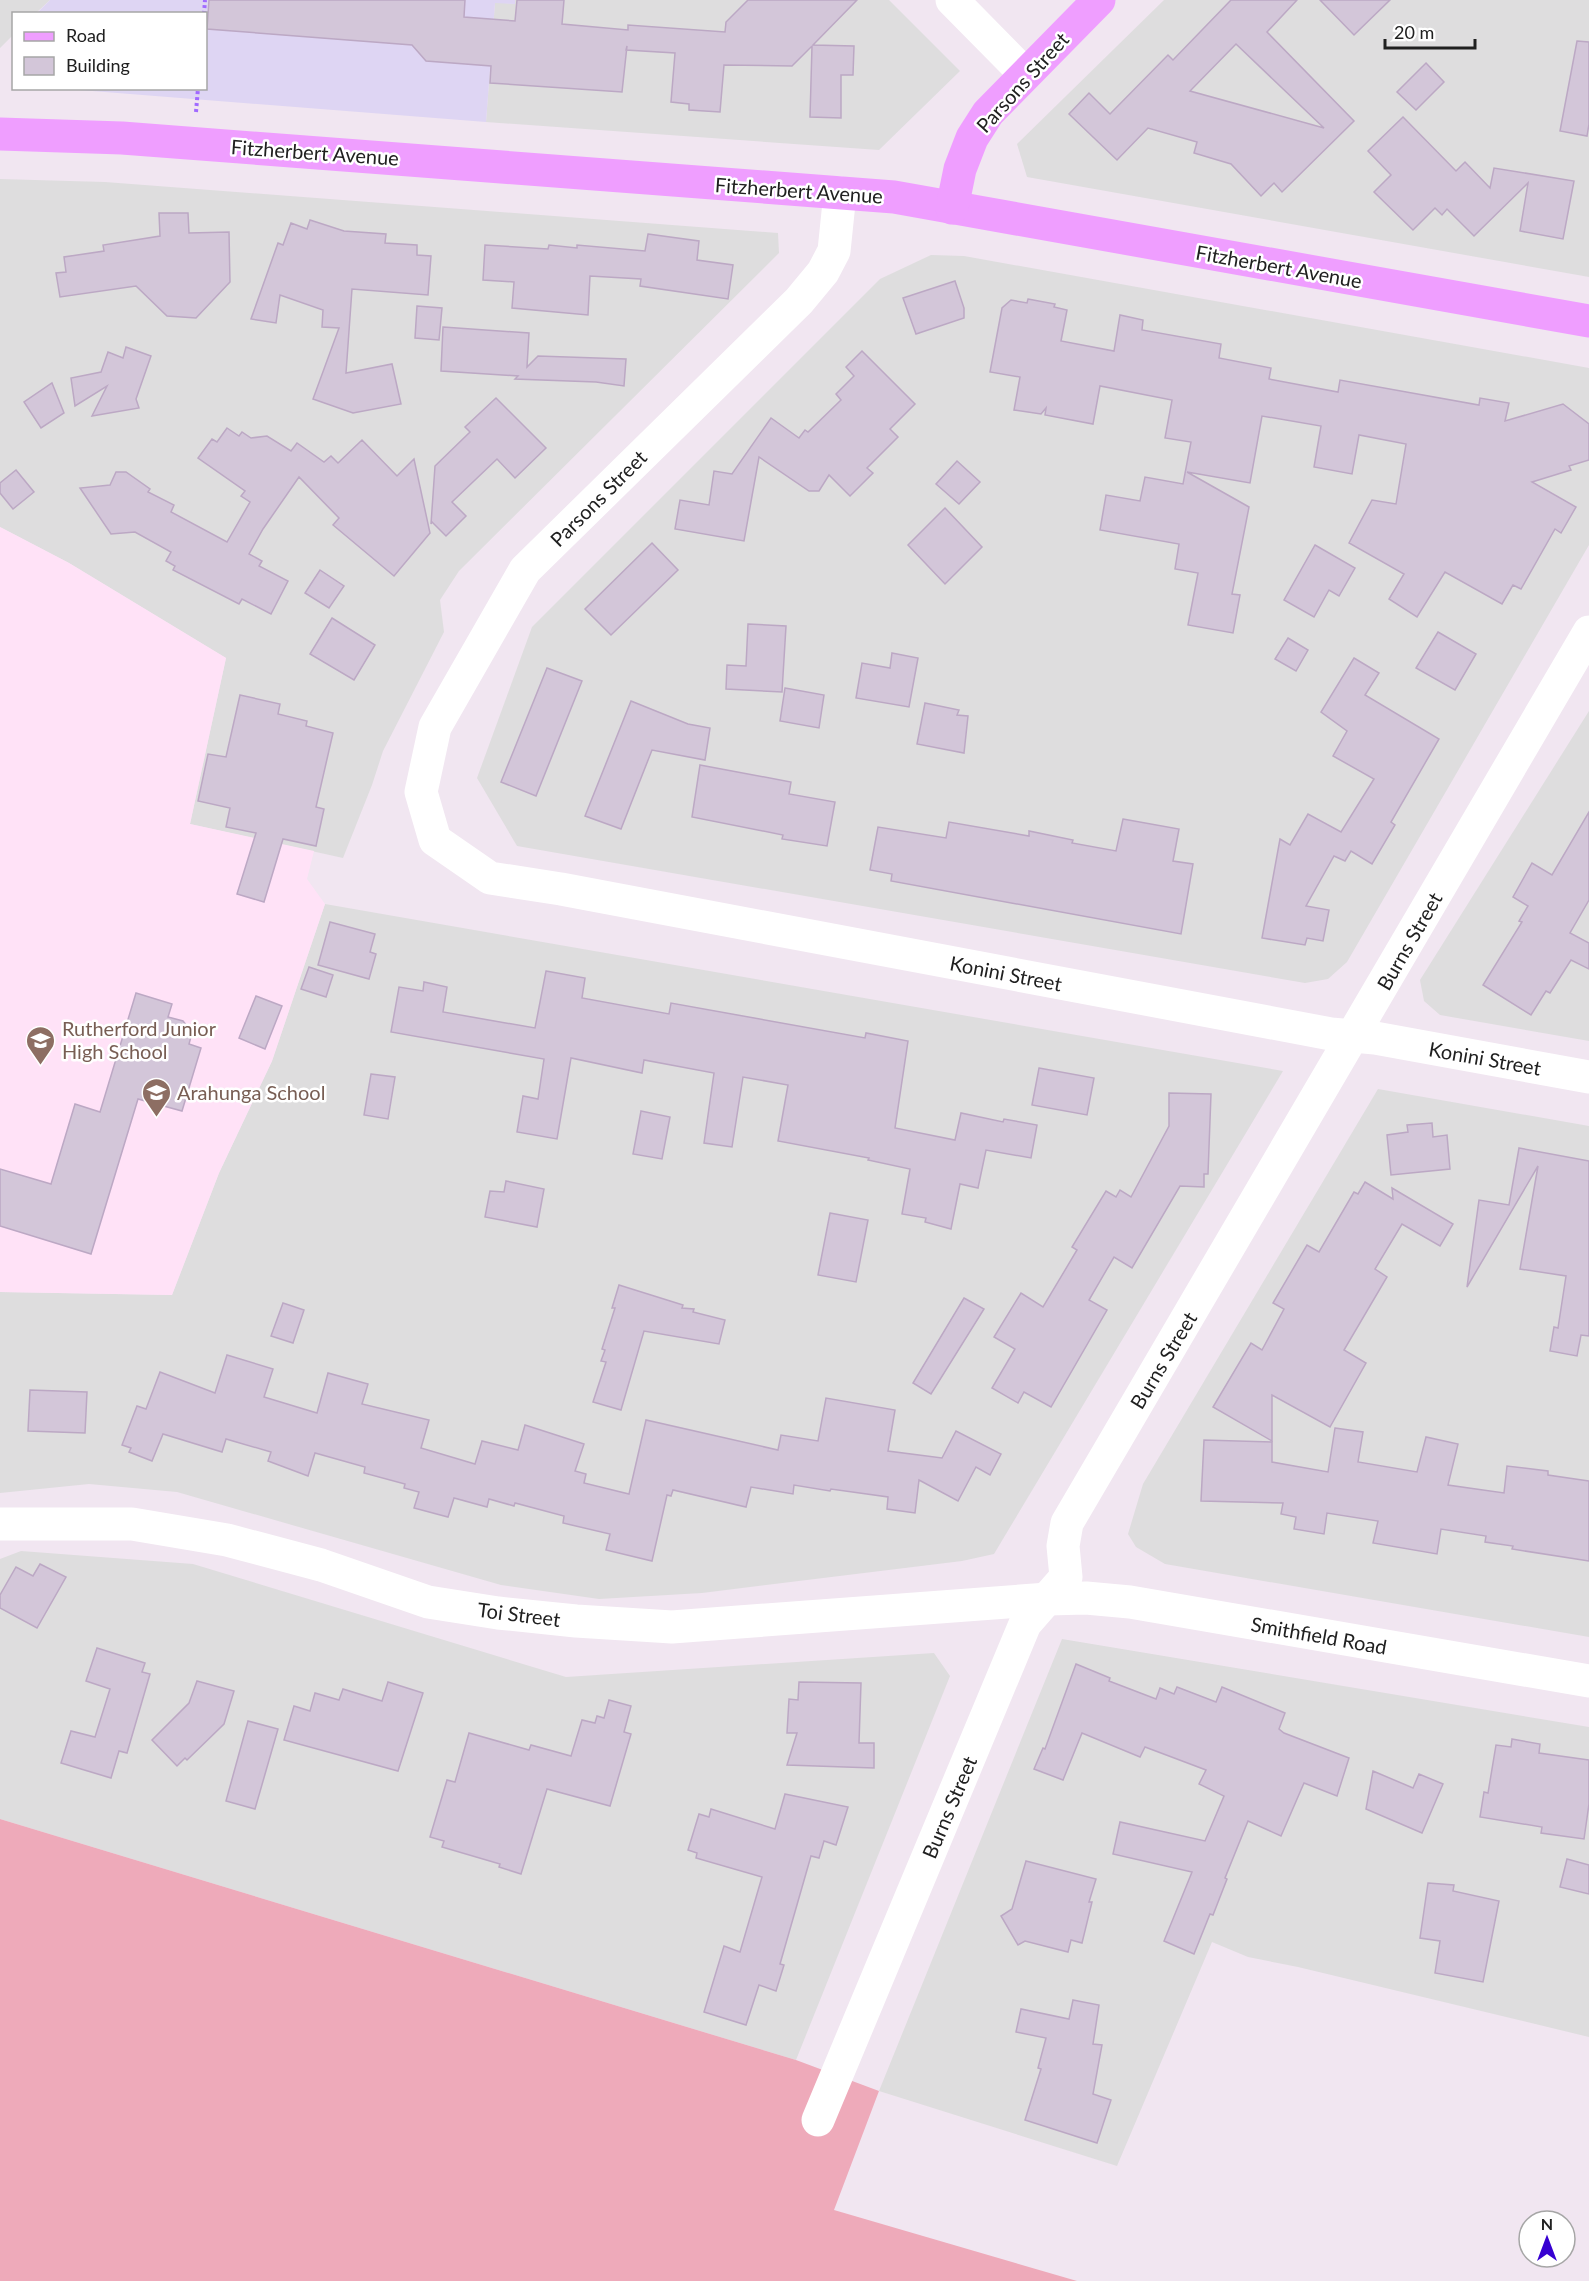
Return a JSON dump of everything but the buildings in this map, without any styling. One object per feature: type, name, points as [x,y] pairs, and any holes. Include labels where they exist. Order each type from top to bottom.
[{"type":"main road","name":"Parsons Street","points":[[952,208],[960,169],[972,138],[988,113],[1099,0]]},
{"type":"main road","name":"Fitzherbert Avenue","points":[[0,134],[122,138],[894,197],[1589,321]]},
{"type":"street","points":[[952,0],[1025,74]]},
{"type":"street","name":"Parsons Street","points":[[435,840],[421,792],[435,727],[525,570],[799,301],[823,272],[834,251],[840,193]]},
{"type":"street","name":"Burns Street","points":[[818,2120],[1025,1624],[1066,1577],[1063,1546],[1067,1523],[1589,632]]},
{"type":"street","name":"Konini Street","points":[[435,840],[490,878],[573,891],[1319,1031],[1375,1038],[1589,1077]]},
{"type":"street","name":"Toi Street","points":[[0,1524],[132,1524],[144,1526],[227,1540],[311,1562],[428,1602],[498,1613],[576,1621],[672,1627],[1048,1599]]},
{"type":"street","name":"Smithfield Road","points":[[1048,1599],[1086,1598],[1130,1602],[1589,1681]]},
{"type":"shaded area","points":[[0,0],[50,0],[37,12],[12,12],[12,36],[0,48]]},
{"type":"shaded area","points":[[50,0],[515,0],[515,4],[495,3],[486,122],[80,90],[207,90],[207,12],[38,12]]},
{"type":"shaded area","points":[[515,0],[889,0],[960,71],[879,150],[486,122],[495,2],[515,4]]},
{"type":"shaded area","points":[[1164,0],[1589,0],[1589,277],[1027,177],[1017,144]]},
{"type":"shaded area","points":[[0,179],[105,182],[778,233],[779,253],[459,571],[440,600],[444,632],[383,751],[343,858],[190,824],[226,658],[69,563],[0,527]]},
{"type":"shaded area","points":[[931,255],[964,256],[1589,368],[1589,545],[1347,962],[1328,979],[1305,983],[517,846],[477,778],[532,627],[880,279]]},
{"type":"shaded area","points":[[0,527],[69,563],[226,658],[190,824],[314,851],[307,879],[325,904],[272,1061],[219,1173],[172,1295],[0,1292]]},
{"type":"shaded area","points":[[1589,711],[1589,1041],[1440,1015],[1424,1001],[1420,980]]},
{"type":"shaded area","points":[[325,904],[1283,1071],[994,1554],[962,1561],[702,1593],[599,1599],[501,1585],[177,1492],[89,1484],[0,1493],[0,1292],[172,1295],[219,1173],[272,1061]]},
{"type":"shaded area","points":[[1378,1089],[1589,1126],[1589,1637],[1165,1564],[1136,1547],[1128,1534],[1143,1484]]},
{"type":"shaded area","points":[[21,1551],[193,1564],[566,1677],[934,1653],[950,1676],[796,2060],[0,1819],[0,1559]]},
{"type":"shaded area","points":[[1062,1639],[1589,1727],[1589,2037],[1248,1957],[1212,1942],[1117,2166],[879,2091]]},
{"type":"shaded area","points":[[0,1819],[796,2060],[879,2091],[834,2210],[1077,2281],[0,2281]]},
{"type":"place","name":"Rutherford Junior High School","points":[[41,1066]]},
{"type":"place","name":"Arahunga School","points":[[156,1118]]}]
